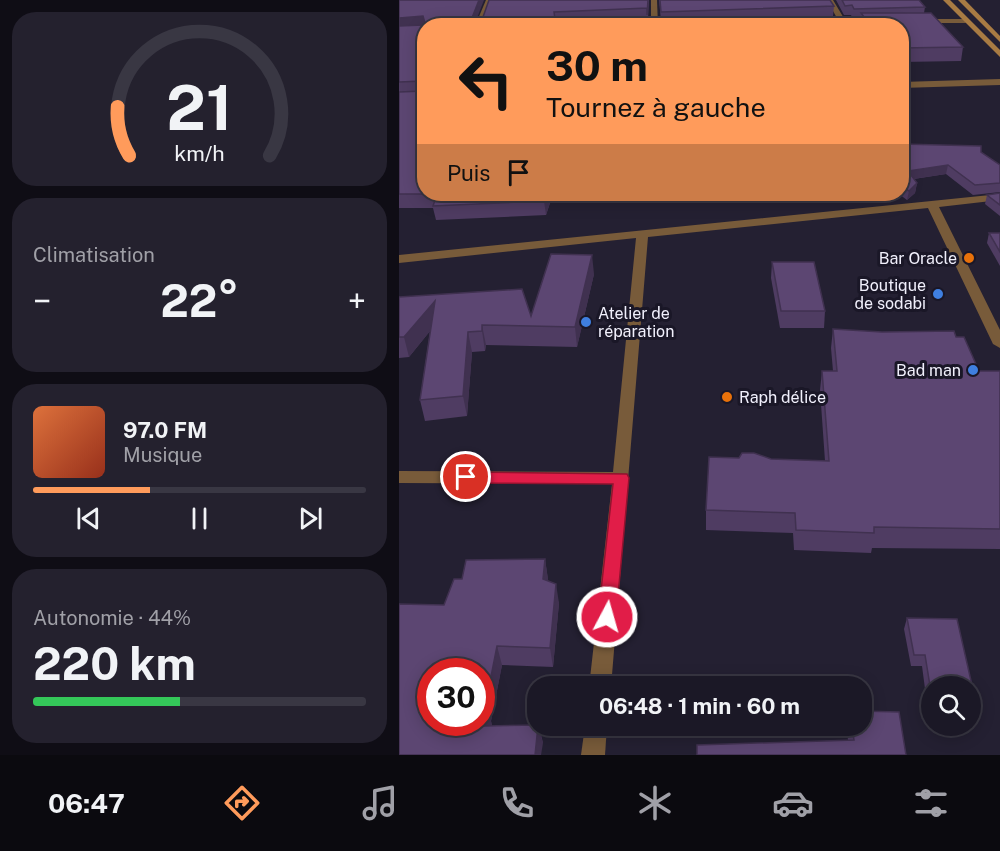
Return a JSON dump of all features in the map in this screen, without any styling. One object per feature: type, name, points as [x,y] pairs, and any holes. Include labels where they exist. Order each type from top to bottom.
[{"type":"main road","points":[[946,0],[1000,54]]},
{"type":"main road","points":[[961,0],[1000,40]]},
{"type":"street","points":[[481,18],[489,0]]},
{"type":"street","points":[[654,0],[654,18]]},
{"type":"street","points":[[830,0],[841,18]]},
{"type":"street","points":[[909,21],[965,21]]},
{"type":"street","points":[[909,85],[1000,82]]},
{"type":"street","points":[[399,259],[1000,197]]},
{"type":"street","points":[[932,204],[1000,344]]},
{"type":"street","points":[[601,676],[642,234]]},
{"type":"street","points":[[399,477],[621,478]]},
{"type":"street","points":[[593,755],[595,736]]},
{"type":"building","points":[[399,0],[479,0],[472,18],[424,18],[423,16],[399,18]]},
{"type":"building","points":[[489,0],[648,0],[647,15],[647,8],[554,12],[555,18],[472,18],[483,17]]},
{"type":"building","points":[[660,0],[830,0],[834,6],[661,12]]},
{"type":"building","points":[[842,0],[919,0],[925,7],[854,9],[852,5],[845,6]]},
{"type":"building","points":[[861,13],[931,13],[963,47],[909,48],[909,18],[865,18]]},
{"type":"building","points":[[417,25],[417,81],[399,82],[399,26]]},
{"type":"building","points":[[417,91],[417,194],[399,194],[399,92]]},
{"type":"building","points":[[909,144],[981,146],[981,152],[1000,165],[1000,183],[975,185],[948,165],[909,171]]},
{"type":"building","points":[[909,172],[917,183],[909,191]]},
{"type":"building","points":[[1000,193],[1000,205],[987,195]]},
{"type":"building","points":[[435,201],[544,201],[433,206]]},
{"type":"building","points":[[989,233],[1000,233],[1000,252]]},
{"type":"building","points":[[551,254],[592,255],[575,327],[482,325],[482,331],[468,332],[463,396],[420,400],[435,301],[404,337],[399,337],[399,297],[522,289],[531,316]]},
{"type":"building","points":[[772,262],[814,262],[825,311],[781,311]]},
{"type":"building","points":[[833,329],[882,332],[954,331],[956,337],[964,337],[979,371],[1000,371],[1000,529],[874,527],[874,533],[796,530],[795,513],[706,510],[709,457],[739,458],[742,453],[754,453],[771,459],[829,461],[822,371],[837,371]]},
{"type":"building","points":[[545,559],[543,579],[556,584],[550,648],[497,646],[495,658],[417,658],[417,736],[495,736],[495,726],[527,725],[527,736],[537,736],[535,755],[399,755],[399,604],[444,605],[454,579],[462,579],[466,560]]},
{"type":"building","points":[[907,618],[957,619],[970,676],[928,676],[925,655],[914,655]]},
{"type":"building","points":[[872,711],[899,712],[906,755],[697,755],[697,745],[854,740],[853,736],[872,736]]},
{"type":"place","name":"Bar Oracle","points":[[969,258]]},
{"type":"place","name":"Boutique de sodabi","points":[[938,294]]},
{"type":"place","name":"Atelier de réparation","points":[[586,322]]},
{"type":"place","name":"Bad man","points":[[973,370]]},
{"type":"place","name":"Raph délice","points":[[727,397]]},
{"type":"route","points":[[466,477],[621,478],[607,617]]}]
